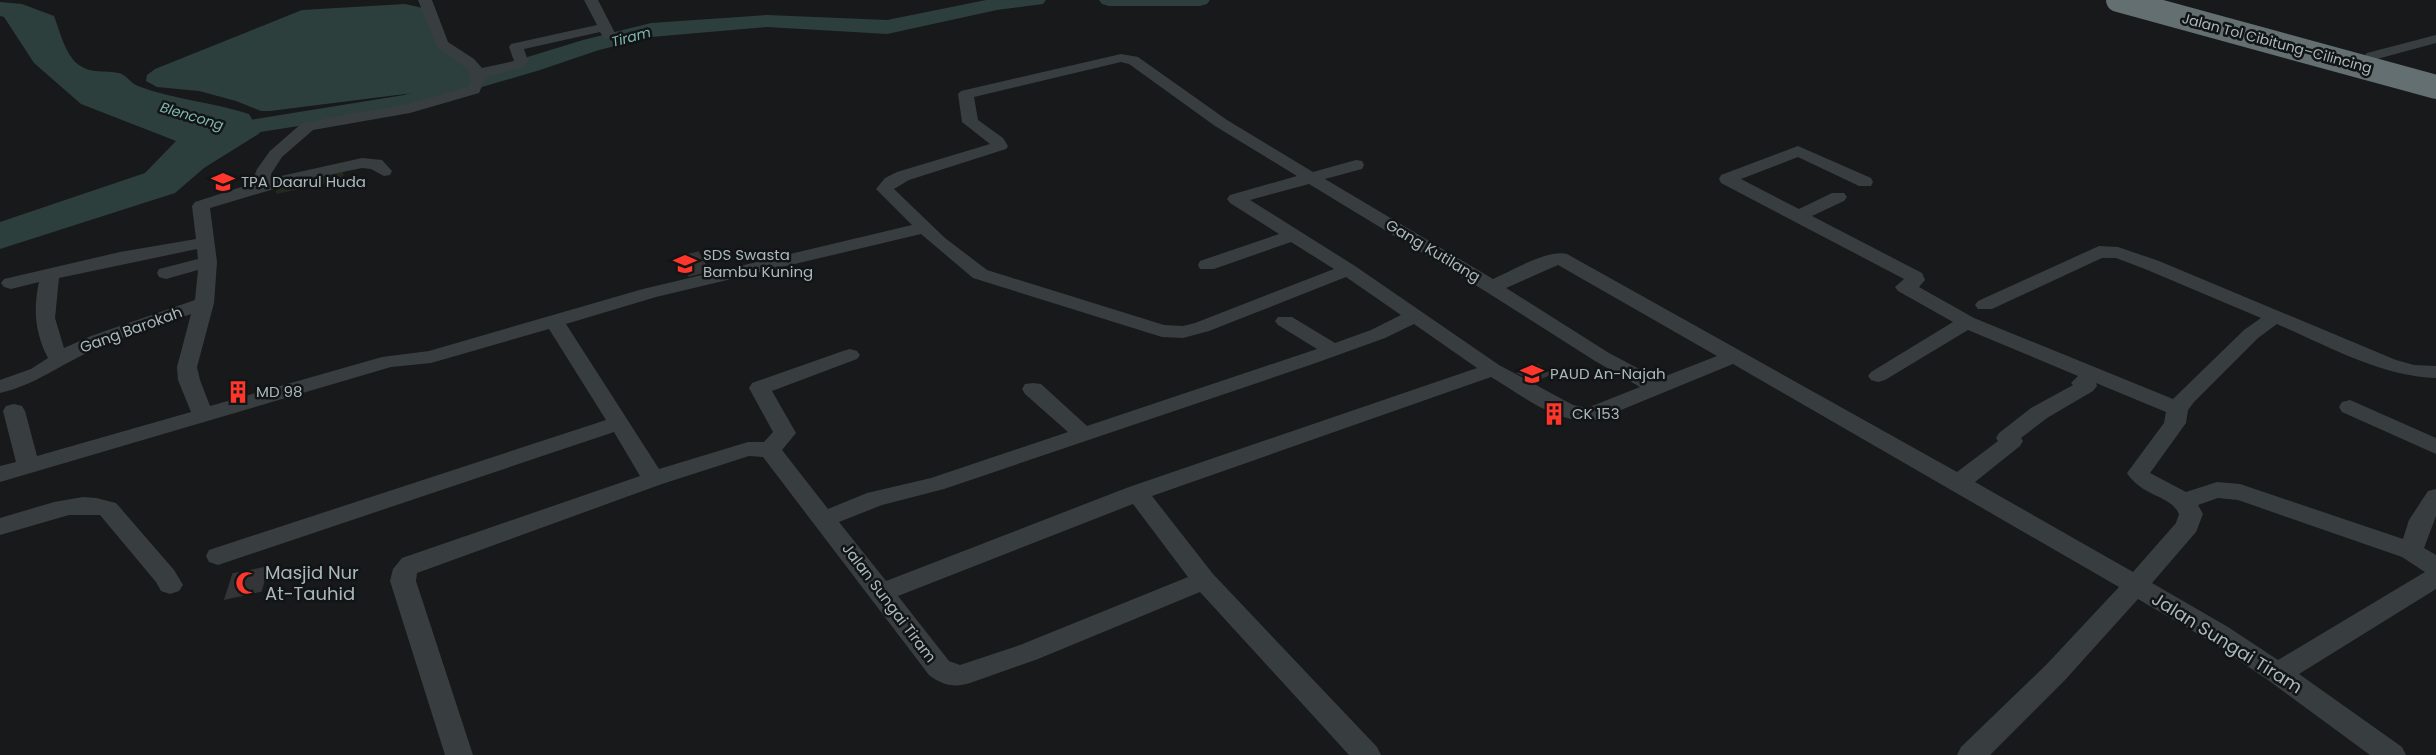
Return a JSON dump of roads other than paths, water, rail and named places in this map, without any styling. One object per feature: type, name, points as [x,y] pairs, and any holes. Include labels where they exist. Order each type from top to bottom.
[{"type":"highway","name":"Jalan Tol Cibitung–Cilincing","points":[[2118,0],[2436,87]]},
{"type":"highway","name":"Jalan Tol Cibitung–Cilincing","points":[[2162,0],[2436,73]]},
{"type":"street","points":[[425,0],[442,44],[472,65],[479,77]]},
{"type":"street","points":[[266,185],[263,174],[265,169],[276,154],[308,126],[425,105],[471,92],[479,77],[519,64],[516,47],[607,31],[591,0]]},
{"type":"street","points":[[2436,39],[2372,56],[2361,66],[2436,93]]},
{"type":"street","name":"Gang Kutilang","points":[[924,228],[885,189],[886,186],[916,171],[969,157],[999,146],[997,141],[970,122],[966,94],[1121,58],[1133,60],[1221,123],[1313,177],[1602,357],[1656,387]]},
{"type":"street","points":[[1865,182],[1798,151],[1728,178],[1915,278],[1916,280],[1905,287],[1967,322],[2177,409]]},
{"type":"street","points":[[202,413],[189,380],[187,367],[204,303],[208,262],[201,206],[266,185],[362,163],[376,164],[384,171]]},
{"type":"street","points":[[1356,165],[1236,198],[1417,316],[1492,369],[1565,410],[1581,415],[1591,414],[1732,357]]},
{"type":"street","points":[[1799,216],[1838,197]]},
{"type":"street","points":[[0,474],[202,413],[389,361],[431,357],[650,293],[924,228],[980,274],[1171,333],[1202,327],[1348,270]]},
{"type":"street","points":[[1207,265],[1294,235]]},
{"type":"street","points":[[11,283],[207,242]]},
{"type":"street","points":[[1985,305],[2105,251],[2152,265],[2395,367],[2412,371],[2436,371]]},
{"type":"street","points":[[1492,287],[1560,258],[2136,586],[2187,526],[2191,514],[2184,501],[2144,480],[2138,473],[2153,457],[2175,423],[2177,409],[2197,385],[2251,334],[2276,316]]},
{"type":"street","points":[[166,273],[208,262]]},
{"type":"street","points":[[50,274],[43,309],[48,341],[60,360]]},
{"type":"street","name":"Gang Barokah","points":[[0,387],[38,373],[98,340],[204,303]]},
{"type":"street","points":[[825,519],[875,499],[936,484],[1378,334],[1391,326],[1417,316]]},
{"type":"street","points":[[1285,321],[1331,349]]},
{"type":"street","points":[[555,322],[654,479]]},
{"type":"street","points":[[1878,376],[1967,322]]},
{"type":"street","points":[[459,755],[403,581],[405,569],[411,564],[462,545],[654,479],[748,449],[770,450],[785,432],[760,388],[850,355]]},
{"type":"street","points":[[881,593],[1137,493],[1447,384],[1455,384],[1492,369]]},
{"type":"street","points":[[1958,483],[2012,441],[2007,438],[2039,413],[2086,386],[2082,383],[2094,374]]},
{"type":"street","points":[[1033,388],[1083,434]]},
{"type":"street","points":[[2350,407],[2436,447]]},
{"type":"street","points":[[14,411],[28,465]]},
{"type":"street","points":[[218,556],[619,423]]},
{"type":"street","name":"Jalan Sungai Tiram","points":[[770,450],[939,668],[948,675],[960,676],[1029,652],[1204,580]]},
{"type":"street","points":[[2184,501],[2217,490],[2240,492],[2411,551],[2436,567]]},
{"type":"street","points":[[1137,493],[1204,580],[1367,755]]},
{"type":"street","points":[[2411,551],[2421,520],[2436,497]]},
{"type":"street","points":[[0,527],[72,507],[98,505],[108,509],[165,576],[170,585]]},
{"type":"street","points":[[2278,673],[2436,577]]},
{"type":"street","name":"Jalan Sungai Tiram","points":[[1971,755],[2004,724],[2136,586],[2218,634],[2278,673],[2392,755]]},
{"type":"water","name":"Blencong","points":[[0,2],[22,4],[54,16],[70,55],[84,68],[119,73],[135,85],[152,91],[249,114],[260,133],[204,168],[175,193],[0,249],[0,222],[145,173],[176,141],[81,104],[34,63],[4,17],[0,16]]},
{"type":"water","points":[[405,4],[423,8],[434,33],[474,71],[473,76],[421,92],[270,111],[261,111],[236,101],[199,91],[157,87],[146,81],[147,75],[155,69],[302,10]]},
{"type":"waterway","name":"Tiram","points":[[215,142],[234,129],[407,102],[591,45],[651,30],[767,21],[887,27],[997,4],[1036,0]]},
{"type":"waterway","name":"Tiram","points":[[1109,0],[1200,0]]},
{"type":"place","name":"TPA Daarul Huda","points":[[223,182]]},
{"type":"place","name":"SDS Swasta Bambu Kuning","points":[[685,264]]},
{"type":"place","name":"PAUD An-Najah","points":[[1532,374]]},
{"type":"place","name":"MD 98","points":[[238,392]]},
{"type":"place","name":"CK 153","points":[[1554,414]]},
{"type":"place","name":"Masjid Nur At-Tauhid","points":[[247,583]]}]
